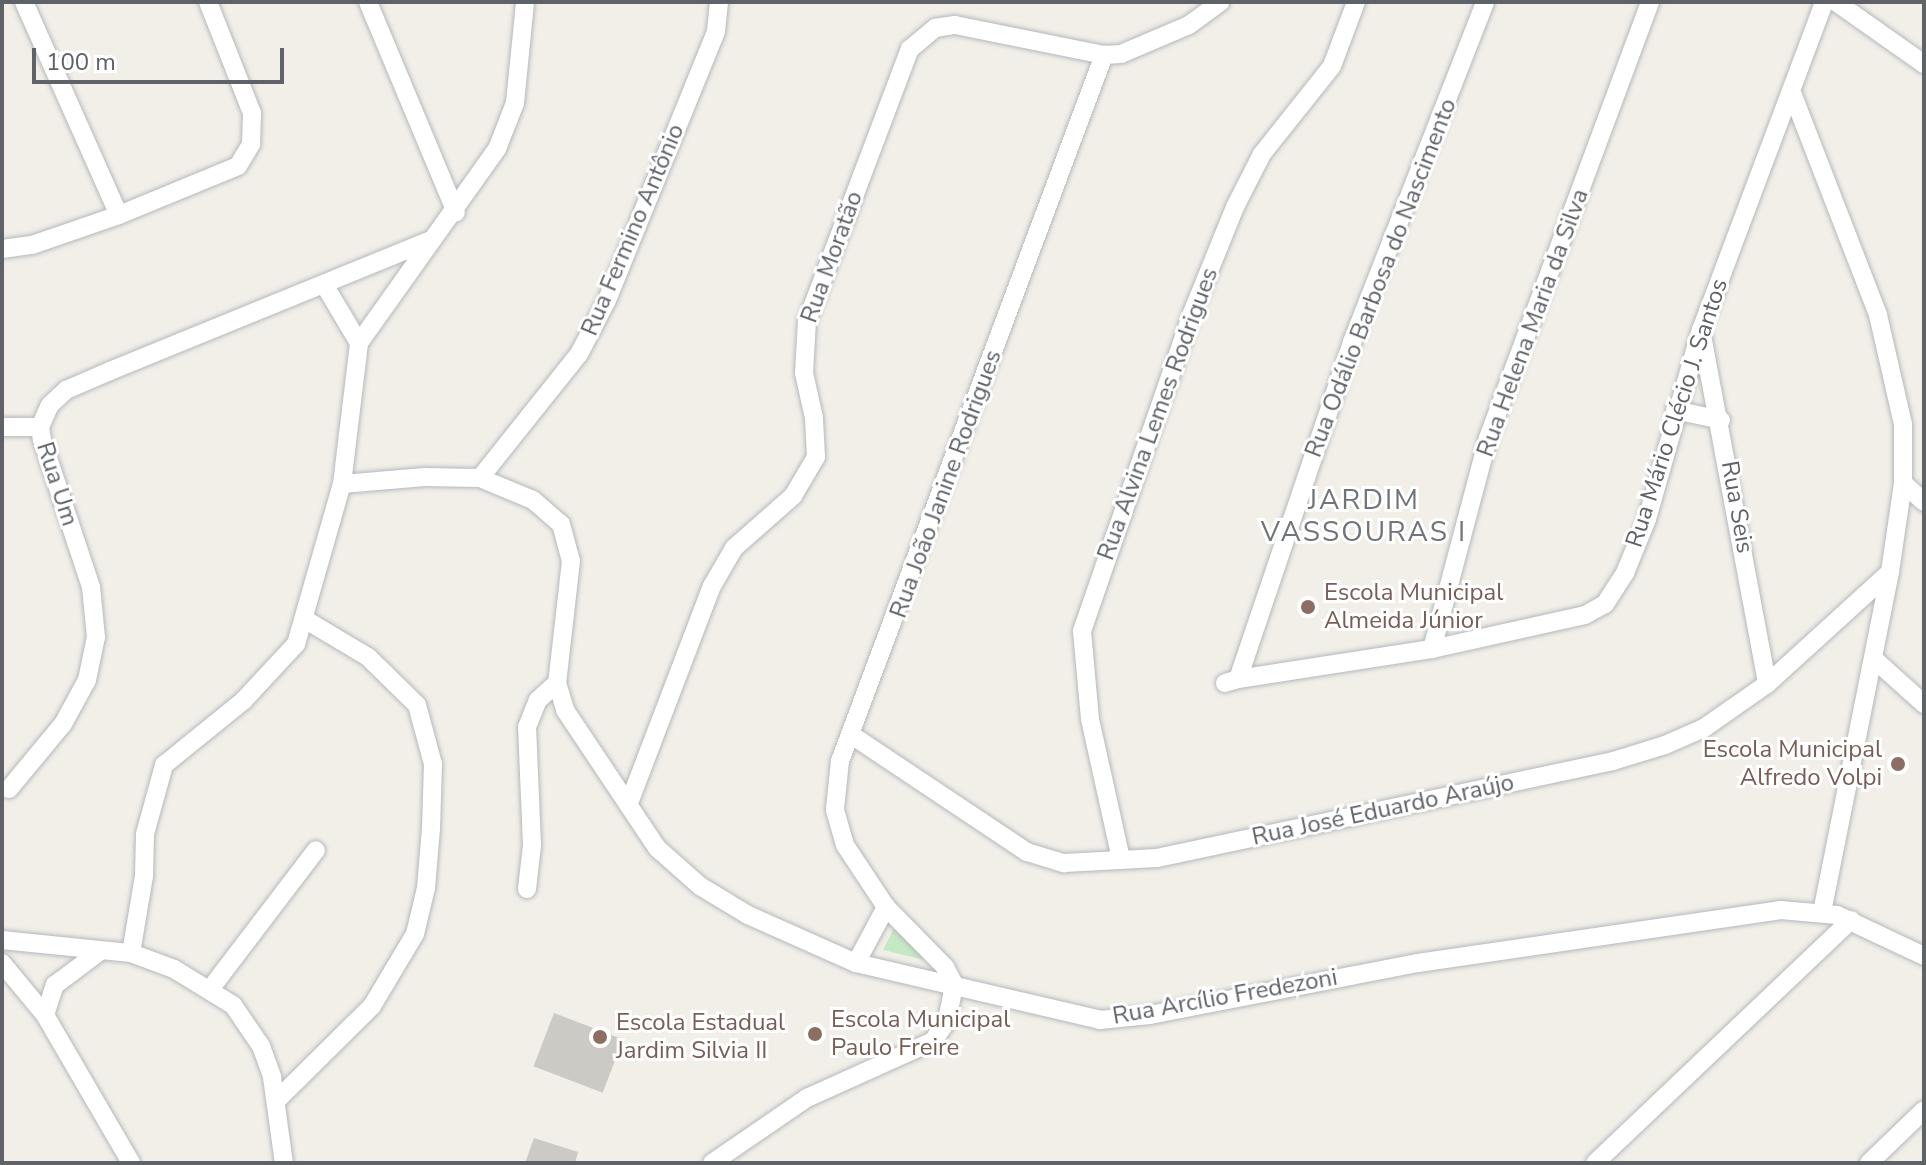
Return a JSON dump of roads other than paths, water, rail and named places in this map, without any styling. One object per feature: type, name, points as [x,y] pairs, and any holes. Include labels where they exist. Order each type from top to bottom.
[{"type":"street","points":[[8,2],[33,23]]},
{"type":"street","points":[[24,2],[119,215]]},
{"type":"street","points":[[2,249],[32,245],[119,215],[238,166],[251,144],[252,113],[208,2]]},
{"type":"street","points":[[368,2],[456,212]]},
{"type":"street","points":[[131,953],[144,876],[145,834],[164,765],[281,665],[306,620],[342,484],[359,343],[429,241],[456,212],[497,149],[515,103],[525,2]]},
{"type":"street","name":"Rua Fermino Antônio","points":[[480,478],[579,354],[607,300],[716,31],[719,2]]},
{"type":"street","name":"Rua Moratão","points":[[629,803],[712,586],[734,548],[793,496],[816,457],[814,418],[804,373],[807,321],[910,49],[935,28],[955,25],[1104,55],[1121,54],[1189,25],[1221,2]]},
{"type":"street","name":"Rua Alvina Lemes Rodrigues","points":[[1121,859],[1083,681],[1082,631],[1192,313],[1248,177],[1332,66],[1356,2]]},
{"type":"street","name":"Rua Odálio Barbosa do Nascimento","points":[[1231,681],[1352,342],[1485,2]]},
{"type":"street","name":"Rua Helena Maria da Silva","points":[[1432,649],[1488,438],[1650,2]]},
{"type":"street","name":"Rua Mário Clécio J. Santos","points":[[1231,681],[1432,649],[1585,615],[1605,604],[1625,573],[1647,519],[1675,410],[1701,330],[1824,2]]},
{"type":"street","points":[[1836,2],[1924,64]]},
{"type":"street","name":"Rua João Janine Rodrigues","points":[[954,984],[933,953],[886,907],[845,845],[835,809],[840,761],[1104,55]]},
{"type":"street","points":[[1792,93],[1878,315],[1903,424],[1903,483],[1890,572],[1875,660],[1822,911]]},
{"type":"street","name":"Rua Um","points":[[9,789],[63,724],[87,680],[96,637],[91,587],[40,427],[50,405],[66,390],[429,241]]},
{"type":"street","points":[[325,286],[359,343]]},
{"type":"street","name":"Rua Seis","points":[[1701,330],[1721,420],[1767,684]]},
{"type":"street","points":[[1675,410],[1721,420]]},
{"type":"street","points":[[2,427],[40,427]]},
{"type":"street","name":"Rua Arcílio Fredezoni","points":[[342,484],[480,478],[533,500],[561,524],[571,561],[557,683],[565,710],[657,848],[700,886],[748,915],[856,963],[1100,1020],[1150,1015],[1449,958],[1734,916],[1822,911],[1851,920],[1924,956]]},
{"type":"street","points":[[1903,483],[1924,502]]},
{"type":"street","name":"Rua José Eduardo Araújo","points":[[850,734],[1027,852],[1064,863],[1157,858],[1613,761],[1704,728],[1767,684],[1890,572]]},
{"type":"street","points":[[277,1100],[372,1006],[415,934],[426,888],[431,828],[433,764],[417,705],[368,657],[306,620]]},
{"type":"street","points":[[1875,660],[1924,704]]},
{"type":"street","points":[[527,889],[532,845],[527,727],[538,700],[557,683]]},
{"type":"street","points":[[211,988],[316,850]]},
{"type":"street","points":[[856,963],[886,907]]},
{"type":"street","points":[[1595,1163],[1851,920]]},
{"type":"street","points":[[2,940],[131,953],[211,988],[248,1023],[261,1046],[277,1100],[284,1163]]},
{"type":"street","points":[[45,1015],[55,985],[99,952]]},
{"type":"street","points":[[2,963],[45,1015],[131,1163]]},
{"type":"street","points":[[712,1163],[807,1098],[933,1041],[947,1021],[954,984]]},
{"type":"street","points":[[1869,1163],[1924,1110]]},
{"type":"place","name":"Escola Municipal Almeida Júnior","points":[[1308,607]]},
{"type":"place","name":"Escola Municipal Alfredo Volpi","points":[[1898,764]]},
{"type":"place","name":"Escola Municipal Paulo Freire","points":[[815,1034]]},
{"type":"place","name":"Escola Estadual Jardim Silvia II","points":[[600,1037]]},
{"type":"district","name":"JARDIM VASSOURAS I","points":[[1364,516]]}]
